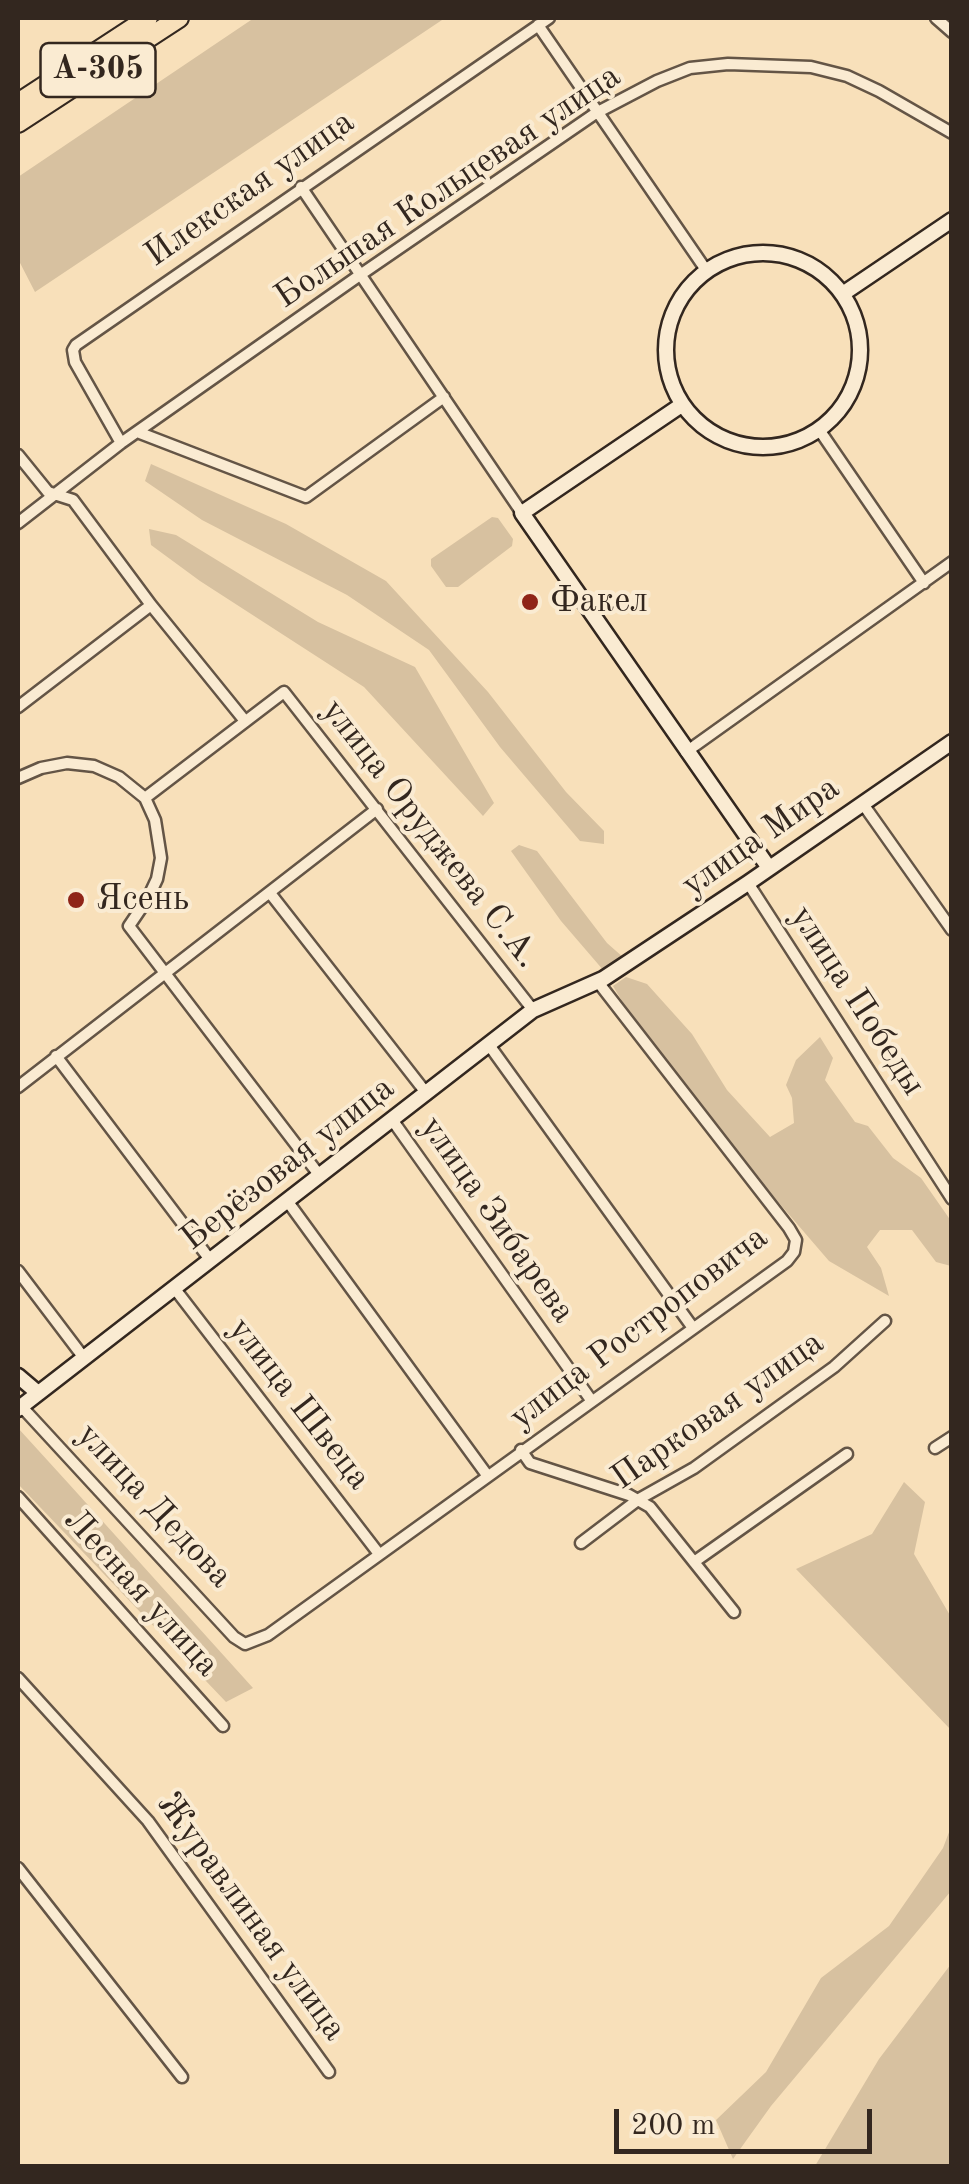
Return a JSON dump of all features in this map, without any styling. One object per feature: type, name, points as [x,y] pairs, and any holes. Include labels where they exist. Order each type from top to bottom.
[{"type":"highway","name":"А-305","points":[[18,104],[148,18]]},
{"type":"highway","name":"А-305","points":[[18,123],[179,18]]},
{"type":"street","name":"Илекская улица","points":[[122,443],[75,362],[72,350],[76,344],[549,18]]},
{"type":"street","points":[[936,18],[952,32]]},
{"type":"street","points":[[538,25],[706,270]]},
{"type":"street","name":"Большая Кольцевая улица","points":[[18,523],[122,443],[360,276],[596,113],[657,81],[690,68],[774,63],[811,66],[847,76],[952,133]]},
{"type":"street","points":[[301,187],[686,752],[770,868]]},
{"type":"street","points":[[844,293],[952,220]]},
{"type":"street","points":[[762,252],[791,256],[819,270],[844,293],[858,330],[858,368],[850,394],[820,431],[780,447],[740,444],[711,432],[680,406],[668,371],[666,332],[674,307],[706,270],[734,256],[762,252]]},
{"type":"street","points":[[140,432],[306,497],[444,397]]},
{"type":"street","points":[[522,513],[680,406]]},
{"type":"street","points":[[820,431],[924,583]]},
{"type":"street","points":[[18,455],[48,492],[73,500],[245,721],[145,798]]},
{"type":"street","points":[[686,752],[952,562]]},
{"type":"street","points":[[18,707],[151,605]]},
{"type":"street","name":"улица Оруджева С.А.","points":[[245,721],[284,692],[533,1010]]},
{"type":"street","name":"улица Мира","points":[[600,980],[748,884],[952,742]]},
{"type":"street","points":[[18,778],[40,768],[67,763],[94,766],[120,777],[145,798],[155,820],[161,858],[148,898],[128,926],[320,1176]]},
{"type":"street","points":[[863,804],[952,930]]},
{"type":"street","points":[[18,1086],[377,809]]},
{"type":"street","name":"улица Победы","points":[[748,884],[952,1200]]},
{"type":"street","points":[[270,893],[427,1094]]},
{"type":"street","name":"Берёзовая улица","points":[[19,1407],[533,1010],[600,980]]},
{"type":"street","name":"улица Ростроповича","points":[[245,1644],[268,1635],[786,1262],[794,1252],[796,1240],[600,980]]},
{"type":"street","points":[[489,1045],[694,1328]]},
{"type":"street","points":[[56,1056],[212,1261]]},
{"type":"street","name":"улица Зибарева","points":[[393,1120],[592,1400]]},
{"type":"street","points":[[288,1202],[487,1474]]},
{"type":"street","points":[[18,1271],[84,1358]]},
{"type":"street","name":"улица Швеца","points":[[175,1289],[379,1554]]},
{"type":"street","name":"Парковая улица","points":[[581,1544],[639,1499],[694,1468],[818,1378],[885,1322]]},
{"type":"street","points":[[18,1376],[38,1393]]},
{"type":"street","name":"улица Дедова","points":[[19,1407],[245,1644]]},
{"type":"street","points":[[935,1448],[952,1437]]},
{"type":"street","points":[[521,1450],[530,1463],[639,1499],[650,1507],[734,1612]]},
{"type":"street","points":[[694,1562],[847,1454]]},
{"type":"street","name":"Лесная улица","points":[[18,1497],[222,1726]]},
{"type":"street","name":"Журавлиная улица","points":[[18,1678],[128,1796],[329,2072]]},
{"type":"street","points":[[20,1871],[182,2077]]},
{"type":"shaded area","points":[[254,18],[445,18],[35,292],[18,259],[18,177]]},
{"type":"shaded area","points":[[151,464],[286,524],[386,581],[488,692],[566,792],[604,831],[604,844],[580,841],[500,747],[429,650],[347,595],[202,520],[145,481]]},
{"type":"shaded area","points":[[492,517],[498,518],[513,539],[512,546],[458,587],[446,587],[431,566],[431,559]]},
{"type":"shaded area","points":[[149,529],[176,535],[318,622],[415,667],[494,803],[483,816],[364,687],[151,545]]},
{"type":"shaded area","points":[[519,845],[537,851],[607,943],[624,958],[604,971],[561,921],[511,851]]},
{"type":"shaded area","points":[[626,977],[647,984],[692,1034],[727,1090],[770,1137],[794,1123],[792,1098],[786,1085],[796,1060],[820,1037],[833,1058],[825,1080],[855,1122],[868,1126],[893,1158],[921,1178],[951,1221],[951,1266],[936,1262],[912,1230],[880,1230],[867,1247],[881,1268],[889,1296],[829,1261],[635,1023],[613,986]]},
{"type":"shaded area","points":[[18,1428],[253,1688],[226,1702],[18,1484]]},
{"type":"shaded area","points":[[904,1482],[925,1502],[914,1554],[951,1617],[951,1730],[796,1569],[872,1534]]},
{"type":"shaded area","points":[[951,1827],[951,1891],[771,2106],[733,2159],[716,2120],[766,2072],[821,1978],[889,1926],[943,1848]]},
{"type":"shaded area","points":[[951,1964],[951,2166],[815,2166],[879,2059]]},
{"type":"place","name":"Факел","points":[[530,602]]},
{"type":"place","name":"Ясень","points":[[76,900]]}]
